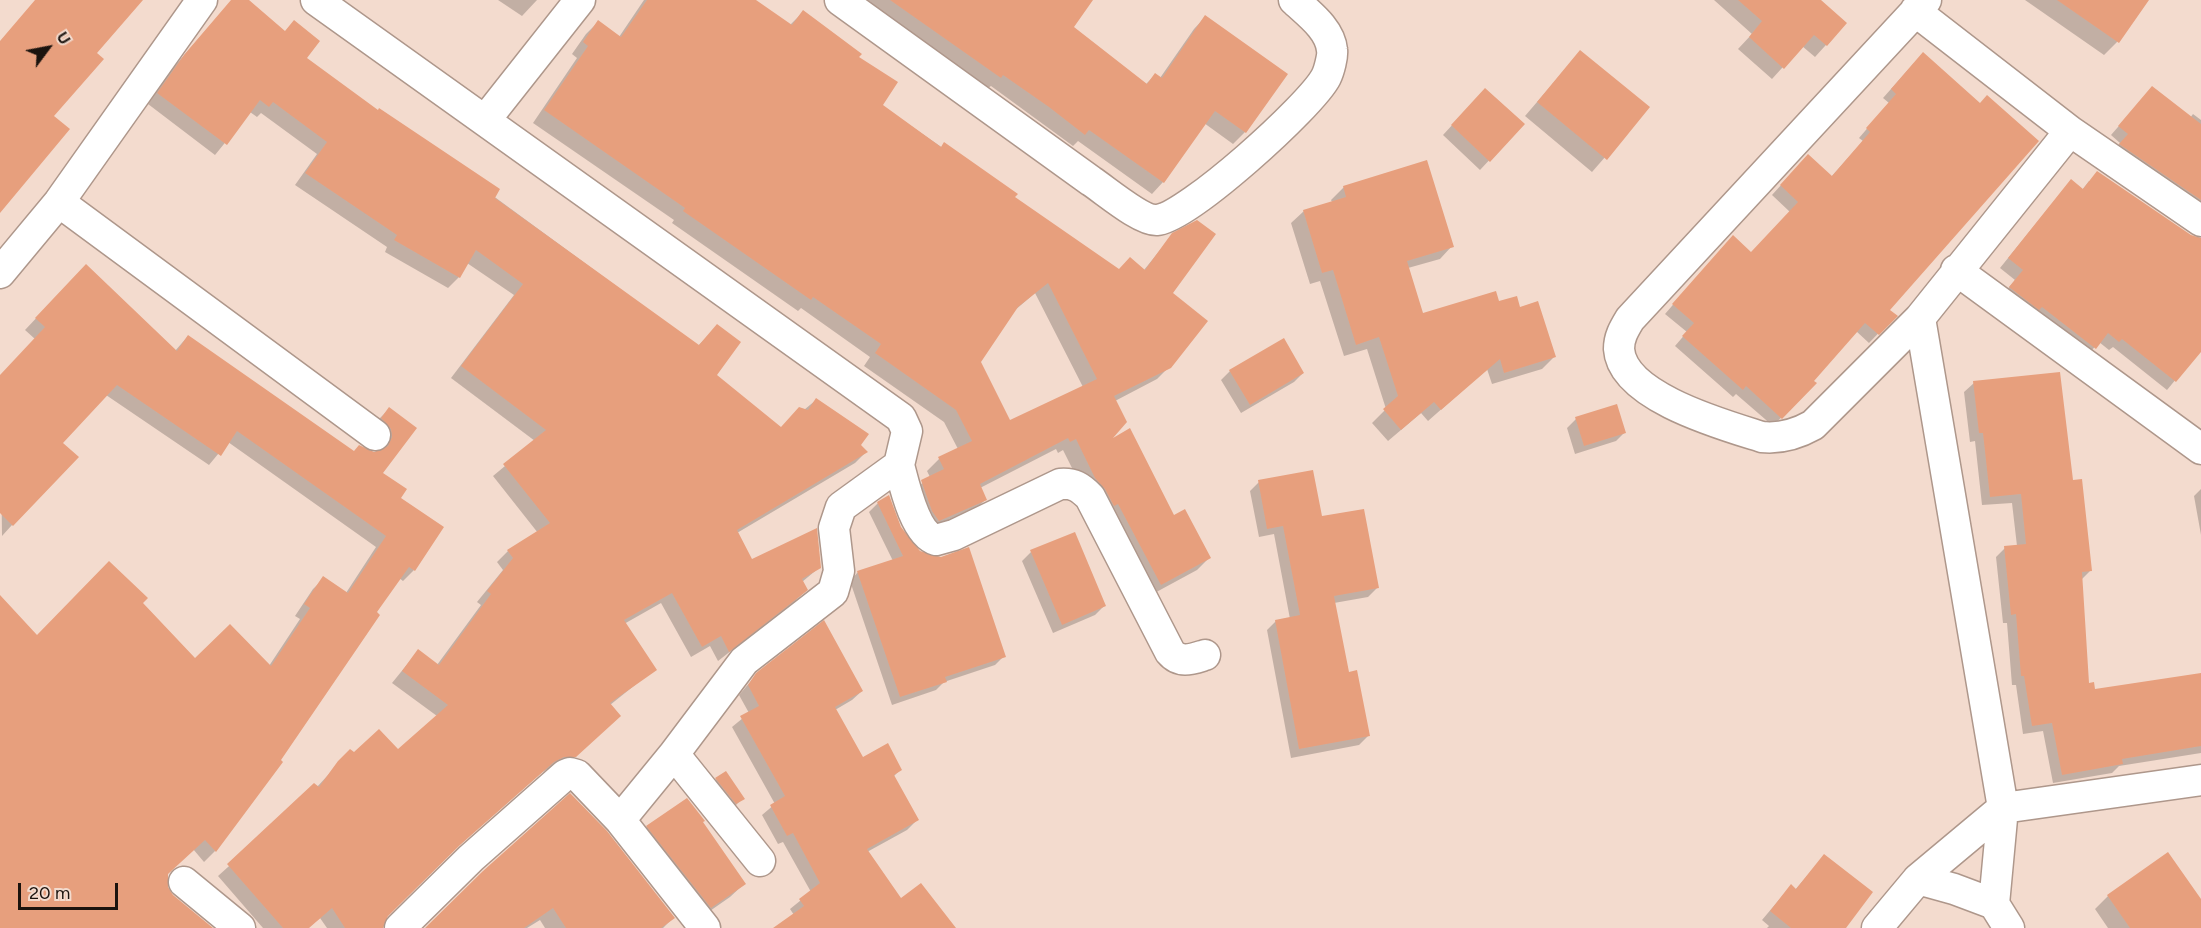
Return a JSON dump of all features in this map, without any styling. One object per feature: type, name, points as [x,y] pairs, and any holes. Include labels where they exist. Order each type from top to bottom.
[{"type":"street","points":[[0,273],[59,202],[202,0]]},
{"type":"street","points":[[316,0],[486,119],[901,418],[907,431],[899,465],[909,501],[925,534],[936,540],[954,535],[1060,484],[1070,483],[1080,487],[1090,497],[1170,652],[1179,659],[1205,655]]},
{"type":"street","points":[[486,119],[580,0]]},
{"type":"street","points":[[840,0],[1091,181],[1132,209],[1155,220],[1166,219],[1257,153],[1327,76],[1332,51],[1326,31],[1294,0]]},
{"type":"street","points":[[2070,131],[1956,270],[1920,318],[1814,425],[1789,436],[1774,439],[1762,437],[1685,412],[1634,379],[1625,366],[1619,350],[1621,335],[1630,319],[1921,5],[2070,131],[2201,221]]},
{"type":"street","points":[[59,202],[375,435]]},
{"type":"street","points":[[1956,270],[2201,448]]},
{"type":"street","points":[[1918,879],[2001,916],[2003,808],[1920,318]]},
{"type":"street","points":[[620,819],[674,754],[744,661],[774,636],[812,611],[832,592],[838,571],[834,528],[837,514],[841,507],[899,465]]},
{"type":"street","points":[[674,754],[760,861]]},
{"type":"street","points":[[400,928],[471,858],[564,775],[570,773],[576,775],[620,819],[705,928]]},
{"type":"street","points":[[1877,928],[1918,879],[2003,808],[2201,780]]},
{"type":"street","points":[[184,882],[240,928]]},
{"type":"building","points":[[35,0],[143,0],[97,53],[104,59],[54,116],[70,129],[0,213],[0,41]]},
{"type":"building","points":[[231,0],[249,0],[285,31],[294,20],[320,41],[307,58],[378,110],[379,108],[500,189],[495,198],[699,345],[717,324],[741,342],[717,375],[781,427],[799,407],[808,410],[816,398],[869,434],[861,445],[868,452],[737,530],[752,559],[817,528],[821,568],[802,579],[808,590],[729,652],[721,636],[702,647],[672,593],[624,620],[657,670],[610,703],[621,716],[576,757],[564,757],[554,762],[460,845],[388,916],[383,928],[345,928],[332,908],[309,928],[283,928],[227,864],[314,783],[319,787],[350,749],[354,752],[379,729],[398,749],[448,705],[402,671],[418,649],[439,665],[491,594],[487,591],[513,558],[507,550],[550,523],[503,464],[546,430],[461,366],[523,284],[476,250],[460,278],[394,240],[397,235],[305,173],[327,142],[273,102],[269,107],[260,100],[227,145],[157,93],[184,55]]},
{"type":"building","points":[[647,0],[756,0],[792,25],[803,10],[862,54],[859,57],[898,82],[883,105],[941,147],[944,142],[1018,194],[1015,197],[1119,269],[1130,257],[1145,270],[1172,233],[1197,220],[1216,234],[1173,293],[1208,321],[1171,368],[1114,396],[1127,422],[1113,438],[1130,428],[1174,515],[1185,509],[1211,558],[1161,585],[1118,504],[1114,506],[1105,489],[1095,478],[1076,439],[1070,442],[1068,438],[980,484],[987,500],[939,521],[932,511],[921,480],[944,469],[938,457],[972,441],[956,410],[875,353],[881,344],[813,297],[811,300],[683,211],[685,208],[544,110],[588,46],[583,42],[598,20],[621,37]],"holes":[[[1048,283],[1097,379],[1010,420],[981,362],[1018,307]]]},
{"type":"building","points":[[890,0],[1093,0],[1074,27],[1147,84],[1155,73],[1162,78],[1205,15],[1288,74],[1246,133],[1215,111],[1164,183],[1089,130],[1085,135],[1003,75],[1001,78]]},
{"type":"building","points":[[1738,0],[1821,0],[1847,23],[1827,46],[1814,35],[1784,69],[1749,37],[1762,21]]},
{"type":"building","points":[[2057,0],[2149,0],[2119,43]]},
{"type":"building","points":[[1580,50],[1650,107],[1607,160],[1537,102]]},
{"type":"building","points":[[1923,52],[1980,103],[1987,95],[2039,141],[1890,310],[1898,316],[1879,335],[1865,323],[1814,381],[1817,383],[1782,419],[1746,386],[1743,390],[1682,336],[1694,323],[1672,304],[1733,235],[1751,252],[1798,202],[1780,185],[1808,154],[1832,176],[1870,132],[1866,128],[1896,94],[1891,89]]},
{"type":"building","points":[[2152,86],[2201,124],[2201,200],[2119,144],[2128,134],[2118,126]]},
{"type":"building","points":[[1485,88],[1525,124],[1490,162],[1451,125]]},
{"type":"building","points":[[1427,160],[1454,247],[1407,261],[1423,313],[1496,291],[1499,301],[1517,296],[1520,307],[1538,301],[1556,357],[1504,373],[1500,359],[1441,410],[1434,402],[1401,430],[1383,409],[1398,396],[1379,337],[1356,345],[1333,270],[1322,273],[1303,210],[1346,197],[1343,186]]},
{"type":"building","points":[[2097,171],[2191,235],[2201,238],[2201,352],[2176,382],[2122,339],[2119,342],[2108,333],[2096,349],[2042,307],[2039,310],[2009,287],[2023,270],[2008,258],[2071,179],[2083,189]]},
{"type":"building","points":[[86,264],[177,351],[188,335],[354,451],[359,445],[374,452],[388,446],[392,437],[391,429],[381,418],[389,407],[417,428],[383,473],[407,489],[401,498],[444,527],[415,571],[409,567],[377,612],[380,615],[281,760],[283,762],[216,852],[205,840],[168,874],[168,887],[173,895],[213,928],[0,928],[0,595],[37,635],[109,561],[148,598],[143,603],[195,658],[230,624],[271,666],[310,608],[304,604],[323,576],[348,593],[386,536],[237,431],[221,456],[117,385],[63,443],[79,457],[13,526],[0,513],[0,375],[45,327],[35,318]]},
{"type":"building","points":[[1284,338],[1304,373],[1250,405],[1229,370]]},
{"type":"building","points":[[2060,372],[2073,480],[2082,479],[2092,571],[2082,572],[2089,683],[2094,682],[2095,689],[2201,673],[2201,746],[2122,759],[2123,764],[2062,775],[2052,723],[2032,726],[2024,676],[2021,676],[2016,614],[2011,615],[2004,546],[2026,544],[2021,494],[1990,497],[1983,433],[1979,433],[1973,381]]},
{"type":"building","points":[[1617,404],[1626,433],[1584,446],[1575,417]]},
{"type":"building","points":[[1313,470],[1322,516],[1364,509],[1379,588],[1334,596],[1349,672],[1357,670],[1370,736],[1299,749],[1275,620],[1300,615],[1283,526],[1267,529],[1258,480]]},
{"type":"building","points":[[889,495],[901,527],[920,551],[941,557],[969,547],[1006,657],[945,677],[947,682],[900,697],[857,571],[903,556],[877,502]]},
{"type":"building","points":[[1075,532],[1106,606],[1062,625],[1030,550]]},
{"type":"building","points":[[824,620],[863,691],[835,707],[863,757],[888,743],[902,770],[894,775],[919,820],[867,849],[901,898],[921,883],[956,928],[773,928],[804,906],[799,899],[820,883],[793,833],[787,836],[770,805],[785,796],[740,716],[759,706],[748,685],[756,673]]},
{"type":"building","points":[[726,771],[745,799],[736,804],[715,778]]},
{"type":"building","points":[[570,793],[607,831],[675,918],[661,928],[566,928],[553,908],[524,928],[425,928],[483,871]]},
{"type":"building","points":[[687,798],[705,821],[703,822],[746,884],[711,908],[646,826]]},
{"type":"building","points":[[2168,852],[2201,899],[2201,928],[2130,928],[2107,895]]},
{"type":"building","points":[[1824,854],[1873,892],[1846,928],[1791,928],[1770,911],[1791,884],[1796,889]]}]
